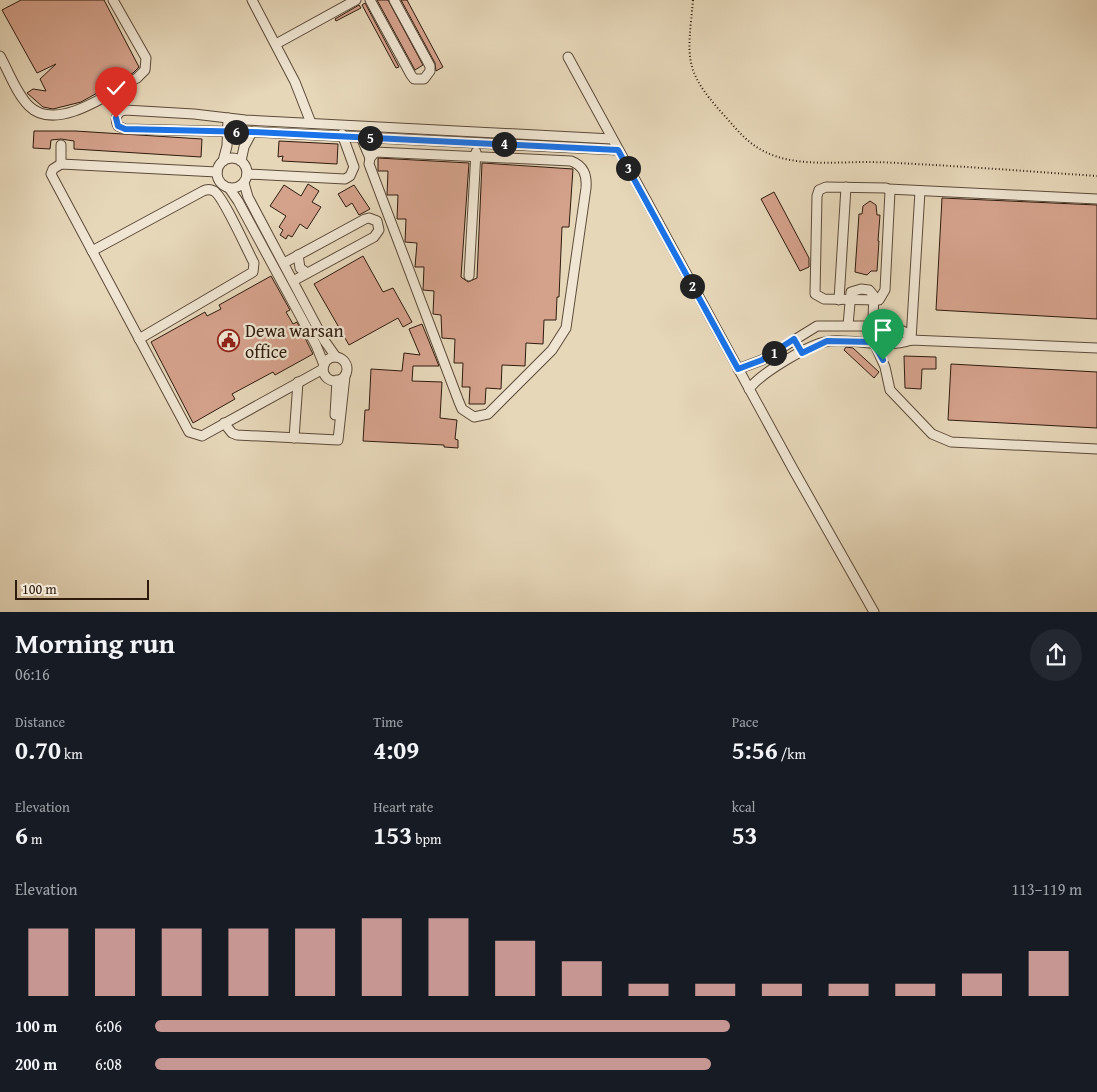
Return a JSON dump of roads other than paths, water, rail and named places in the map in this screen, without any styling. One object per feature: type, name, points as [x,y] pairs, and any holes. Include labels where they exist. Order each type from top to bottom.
[{"type":"lane","points":[[0,56],[30,107],[50,116],[72,112],[137,78],[145,70],[146,58],[113,0]]},
{"type":"lane","points":[[252,0],[301,95],[311,123]]},
{"type":"lane","points":[[276,44],[356,0]]},
{"type":"lane","points":[[370,0],[410,75],[414,79],[424,79],[430,71],[430,66],[394,0]]},
{"type":"lane","points":[[568,58],[857,585],[874,612]]},
{"type":"lane","points":[[612,139],[311,123],[125,110],[118,114],[116,122],[121,128],[125,129],[252,132],[618,150]]},
{"type":"lane","points":[[228,118],[228,132],[223,161],[217,172],[220,182],[228,188],[249,221],[316,345],[326,376],[341,378]]},
{"type":"lane","points":[[245,178],[345,179],[350,176],[354,167],[338,124]]},
{"type":"lane","points":[[252,132],[245,142],[241,161],[248,197],[324,340],[336,357],[345,362],[347,369],[341,378],[335,417]]},
{"type":"lane","points":[[469,276],[477,132]]},
{"type":"lane","points":[[566,147],[567,136]]},
{"type":"lane","points":[[361,137],[459,402],[467,414],[481,416],[488,414],[541,362],[562,336],[568,319],[587,180],[582,168],[571,161],[475,156],[379,152],[370,158]]},
{"type":"lane","points":[[61,145],[61,164]]},
{"type":"lane","points":[[223,161],[232,158],[241,161]]},
{"type":"lane","points":[[217,172],[61,164],[52,169],[52,174],[92,251],[189,432],[202,436],[324,367],[329,359],[336,357]]},
{"type":"lane","points":[[228,188],[237,188],[245,178]]},
{"type":"lane","points":[[888,189],[891,195],[886,290],[882,298],[874,301],[821,298],[814,292],[817,196],[819,190],[824,187],[846,187],[888,189],[920,191],[1097,199]]},
{"type":"lane","points":[[839,300],[846,187]]},
{"type":"lane","points":[[92,251],[207,189],[216,192],[236,228],[254,263],[253,272],[139,338]]},
{"type":"lane","points":[[911,340],[920,191]]},
{"type":"lane","points":[[284,263],[365,219],[369,218],[377,221],[379,230],[374,237],[293,281]]},
{"type":"lane","points":[[236,228],[249,221]]},
{"type":"lane","points":[[298,255],[300,268],[307,273]]},
{"type":"lane","points":[[848,325],[849,300]]},
{"type":"lane","points":[[874,301],[871,334],[886,367],[888,385],[893,394],[941,439],[951,442],[1097,449]]},
{"type":"lane","points":[[738,369],[762,360],[818,326],[848,325],[897,328],[905,332],[911,340]]},
{"type":"lane","points":[[794,339],[802,353]]},
{"type":"lane","points":[[749,389],[772,368],[827,341],[894,343],[911,340],[1097,348]]},
{"type":"lane","points":[[224,423],[232,434],[237,435],[339,439],[341,378]]},
{"type":"lane","points":[[294,438],[298,382]]},
{"type":"lane","points":[[857,585],[866,612]]},
{"type":"place","name":"Dewa warsan office","points":[[229,341]]}]
